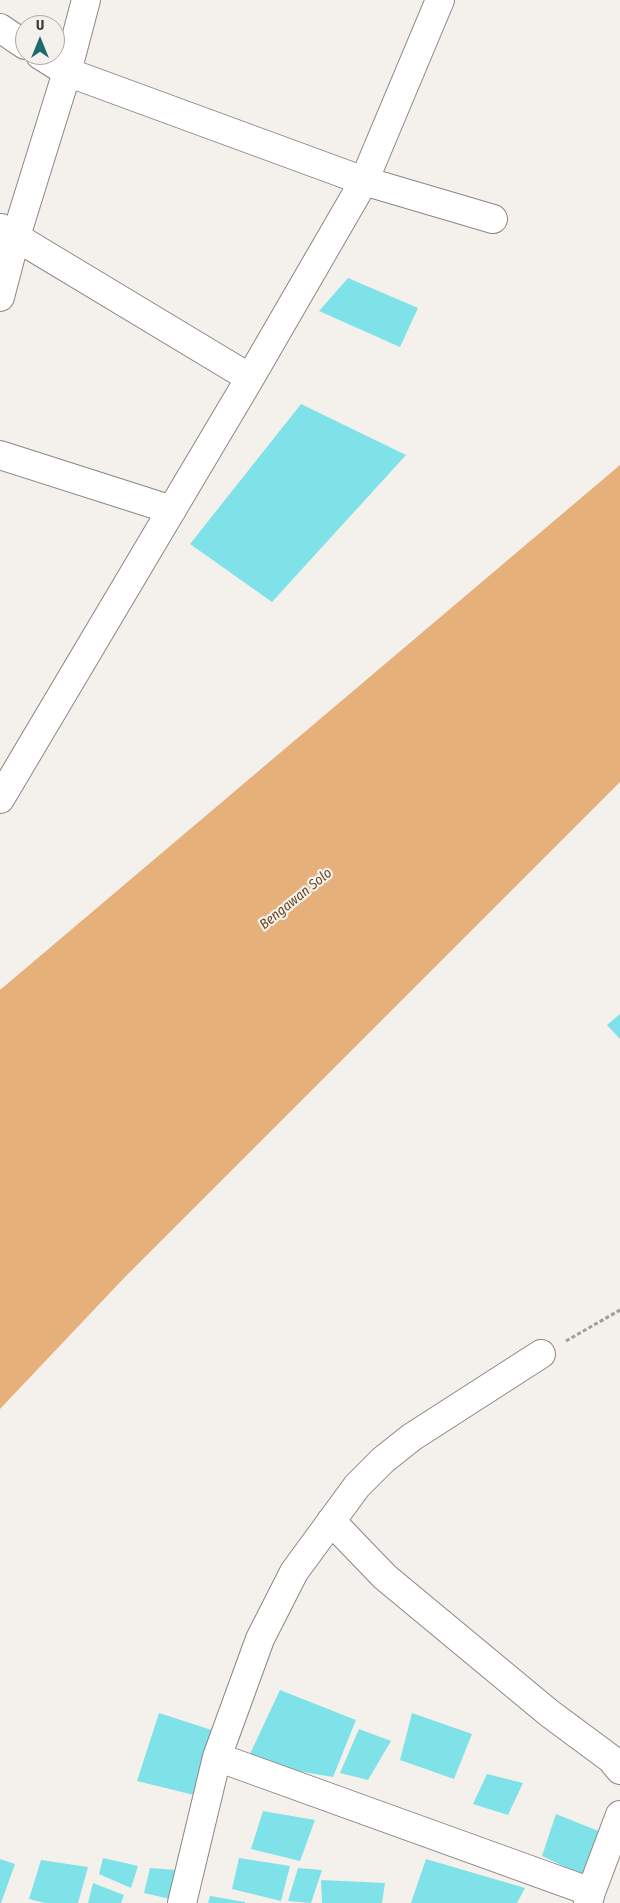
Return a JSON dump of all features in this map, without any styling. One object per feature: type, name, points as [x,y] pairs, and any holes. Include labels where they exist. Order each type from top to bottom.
[{"type":"street","points":[[0,297],[8,232],[67,72],[86,0]]},
{"type":"street","points":[[0,799],[250,378],[364,181],[440,0]]},
{"type":"street","points":[[0,28],[15,38]]},
{"type":"street","points":[[56,65],[67,72],[364,181],[493,219]]},
{"type":"street","points":[[8,232],[250,378]]},
{"type":"street","points":[[0,455],[172,510]]},
{"type":"street","points":[[182,1903],[217,1757],[260,1639],[294,1572],[357,1486],[390,1454],[412,1437],[541,1354]]},
{"type":"street","points":[[331,1521],[385,1577],[548,1713],[611,1759],[620,1770]]},
{"type":"street","points":[[217,1757],[590,1898],[620,1815]]},
{"type":"path","points":[[541,1354],[620,1310]]},
{"type":"water","name":"Bengawan Solo","points":[[620,465],[620,782],[124,1278],[0,1409],[0,990]]},
{"type":"building","points":[[348,278],[418,308],[400,347],[319,311]]},
{"type":"building","points":[[301,404],[406,455],[272,602],[190,544]]},
{"type":"building","points":[[620,1014],[620,1039],[607,1025]]},
{"type":"building","points":[[280,1690],[356,1720],[333,1777],[286,1769],[250,1754]]},
{"type":"building","points":[[159,1713],[215,1731],[198,1796],[137,1781]]},
{"type":"building","points":[[412,1713],[472,1734],[454,1779],[400,1760]]},
{"type":"building","points":[[359,1729],[391,1741],[368,1780],[340,1773]]},
{"type":"building","points":[[487,1774],[523,1783],[508,1815],[473,1804]]},
{"type":"building","points":[[263,1811],[315,1820],[300,1861],[251,1849]]},
{"type":"building","points":[[556,1814],[606,1834],[587,1877],[542,1856]]},
{"type":"building","points":[[103,1858],[138,1866],[131,1888],[99,1874]]},
{"type":"building","points":[[239,1858],[290,1866],[281,1901],[232,1889]]},
{"type":"building","points":[[0,1859],[15,1864],[1,1903],[0,1903]]},
{"type":"building","points":[[426,1859],[525,1888],[517,1903],[411,1903]]},
{"type":"building","points":[[41,1860],[88,1867],[78,1903],[45,1903],[29,1899]]},
{"type":"building","points":[[150,1868],[177,1870],[170,1899],[144,1893]]},
{"type":"building","points":[[298,1868],[322,1870],[311,1903],[288,1901]]},
{"type":"building","points":[[321,1880],[385,1883],[382,1903],[322,1903]]},
{"type":"building","points":[[93,1883],[124,1895],[121,1903],[88,1903]]},
{"type":"building","points":[[210,1896],[245,1902],[245,1903],[208,1903]]}]
